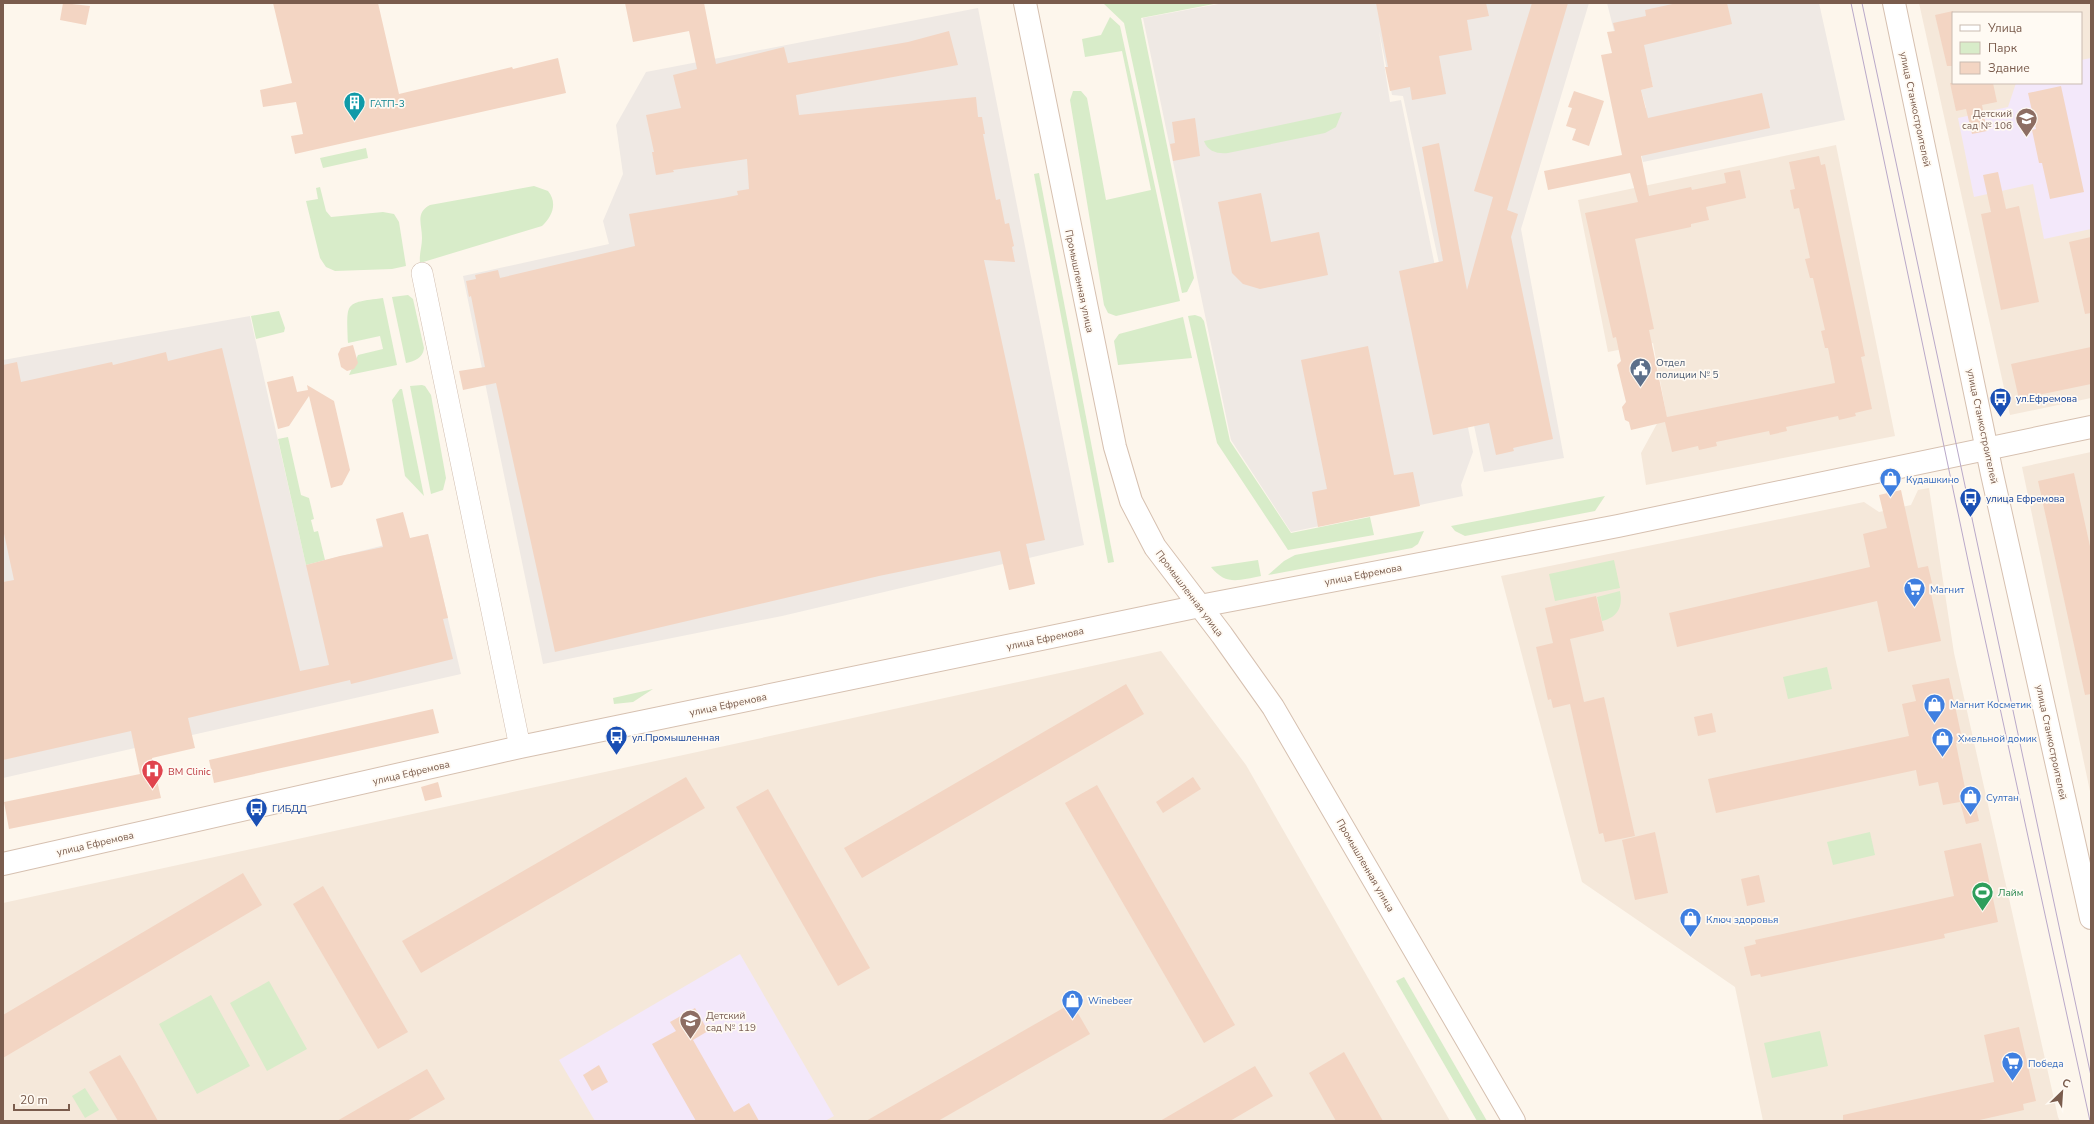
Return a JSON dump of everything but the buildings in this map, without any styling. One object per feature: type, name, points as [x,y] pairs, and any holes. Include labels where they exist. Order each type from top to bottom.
[{"type":"street","name":"Промышленная улица","points":[[1025,3],[1115,447],[1131,501],[1155,547],[1250,674],[1294,742],[1514,1121]]},
{"type":"street","name":"улица Станкостроителей","points":[[1894,3],[1987,450],[2091,918]]},
{"type":"street","points":[[422,273],[520,747]]},
{"type":"street","name":"улица Ефремова","points":[[3,864],[520,747],[1200,606],[1623,525],[2091,427]]},
{"type":"shaded area","points":[[1224,3],[1589,3],[1521,229],[1564,458],[1484,472],[1403,96],[1392,95],[1379,31],[1390,102],[1401,100],[1473,452],[1461,485],[1463,496],[1291,532],[1231,440],[1143,18]]},
{"type":"shaded area","points":[[1607,3],[1819,3],[1845,120],[1643,162],[1632,111],[1646,108],[1641,90],[1653,87],[1647,60],[1624,29],[1614,31]]},
{"type":"shaded area","points":[[1919,3],[2091,3],[2091,398],[2010,415]]},
{"type":"shaded area","points":[[978,8],[1084,545],[782,616],[543,664],[463,276],[609,244],[603,221],[623,174],[616,125],[646,72]]},
{"type":"shaded area","name":"Детский сад № 106","points":[[2091,58],[2091,229],[2044,239],[2033,184],[1974,197],[1958,118],[2008,107],[2016,84],[2082,84],[2082,60]]},
{"type":"shaded area","points":[[1836,145],[1895,436],[1646,485],[1641,453],[1659,420],[1667,418],[1653,343],[1608,352],[1578,200]]},
{"type":"shaded area","points":[[250,316],[306,565],[428,534],[461,674],[3,778],[3,360]]},
{"type":"shaded area","points":[[2091,452],[2091,796],[2022,467]]},
{"type":"shaded area","points":[[1929,488],[1954,653],[2060,1121],[1763,1121],[1735,987],[1582,882],[1501,576],[1864,502],[1879,512],[1911,505],[1918,490]]},
{"type":"shaded area","points":[[1161,651],[1246,765],[1450,1121],[3,1121],[3,903]]},
{"type":"shaded area","name":"Детский сад № 119","points":[[740,954],[834,1116],[825,1121],[595,1121],[559,1060]]},
{"type":"green space","points":[[1103,3],[1219,3],[1141,18],[1194,278],[1187,292],[1182,293],[1124,23]]},
{"type":"green space","points":[[1110,17],[1120,26],[1180,301],[1116,316],[1108,313],[1104,305],[1070,100],[1073,91],[1081,91],[1087,98],[1106,200],[1151,190],[1122,51],[1085,57],[1082,39],[1101,35]]},
{"type":"green space","points":[[1342,112],[1336,127],[1325,133],[1228,153],[1214,152],[1208,148],[1204,141]]},
{"type":"green space","points":[[366,148],[368,158],[323,168],[320,158]]},
{"type":"green space","points":[[1039,173],[1114,562],[1108,563],[1034,174]]},
{"type":"green space","points":[[534,186],[548,191],[553,200],[551,214],[542,226],[420,263],[422,238],[420,219],[425,208],[430,205]]},
{"type":"green space","points":[[320,187],[326,211],[331,217],[383,212],[394,214],[399,222],[406,266],[392,269],[335,271],[326,267],[320,258],[306,201],[318,199],[316,188]]},
{"type":"green space","points":[[408,295],[413,299],[424,348],[420,357],[406,363],[392,297]]},
{"type":"green space","points":[[383,298],[397,365],[349,375],[358,355],[383,349],[380,336],[348,343],[347,319],[350,307],[361,301]]},
{"type":"green space","points":[[279,311],[285,328],[284,332],[256,339],[251,316]]},
{"type":"green space","points":[[1195,315],[1201,317],[1204,321],[1230,441],[1291,533],[1370,517],[1374,535],[1288,550],[1217,443],[1188,316]]},
{"type":"green space","points":[[1183,317],[1192,358],[1118,365],[1114,341],[1119,334]]},
{"type":"green space","points":[[410,386],[425,386],[431,395],[446,478],[443,490],[431,494]]},
{"type":"green space","points":[[400,389],[402,389],[424,496],[405,476],[392,400]]},
{"type":"green space","points":[[288,437],[301,495],[309,498],[314,519],[311,520],[314,532],[318,531],[325,560],[306,565],[278,439]]},
{"type":"green space","points":[[1605,496],[1595,511],[1465,536],[1455,531],[1451,526]]},
{"type":"green space","points":[[1424,531],[1418,544],[1412,548],[1268,575],[1284,561],[1295,555]]},
{"type":"green space","points":[[1258,560],[1261,576],[1246,579],[1233,580],[1222,577],[1211,567]]},
{"type":"green space","points":[[1614,560],[1620,588],[1555,601],[1549,574]]},
{"type":"green space","points":[[1620,591],[1621,602],[1616,614],[1602,621],[1597,597]]},
{"type":"green space","points":[[1827,667],[1832,689],[1788,699],[1783,677]]},
{"type":"green space","points":[[653,689],[633,702],[614,704],[613,698]]},
{"type":"green space","points":[[1870,832],[1875,855],[1833,865],[1827,842]]},
{"type":"green space","points":[[1404,977],[1487,1121],[1477,1121],[1396,981]]},
{"type":"green space","points":[[269,981],[307,1049],[267,1071],[230,1003]]},
{"type":"green space","points":[[211,995],[250,1066],[197,1094],[159,1024]]},
{"type":"green space","points":[[1820,1031],[1828,1066],[1772,1078],[1764,1043]]},
{"type":"green space","points":[[85,1088],[99,1110],[85,1118],[72,1096]]},
{"type":"tram line","points":[[1851,3],[1971,575],[2090,1121]]},
{"type":"tram line","points":[[1862,3],[2091,1076]]},
{"type":"place","name":"ГАТП-3","points":[[354,122]]},
{"type":"place","name":"Детский сад № 106","points":[[2027,138]]},
{"type":"place","name":"Отдел полиции № 5","points":[[1640,388]]},
{"type":"place","name":"ул.Ефремова","points":[[2001,418]]},
{"type":"place","name":"Кудашкино","points":[[1891,498]]},
{"type":"place","name":"улица Ефремова","points":[[1971,518]]},
{"type":"place","name":"Магнит","points":[[1915,608]]},
{"type":"place","name":"Магнит Косметик","points":[[1934,724]]},
{"type":"place","name":"ул.Промышленная","points":[[617,756]]},
{"type":"place","name":"Хмельной домик","points":[[1943,758]]},
{"type":"place","name":"BM Clinic","points":[[153,790]]},
{"type":"place","name":"Султан","points":[[1970,816]]},
{"type":"place","name":"ГИБДД","points":[[257,828]]},
{"type":"place","name":"Лайм","points":[[1982,912]]},
{"type":"place","name":"Ключ здоровья","points":[[1691,938]]},
{"type":"place","name":"Winebeer","points":[[1072,1020]]},
{"type":"place","name":"Детский сад № 119","points":[[691,1040]]},
{"type":"place","name":"Победа","points":[[2013,1082]]}]
